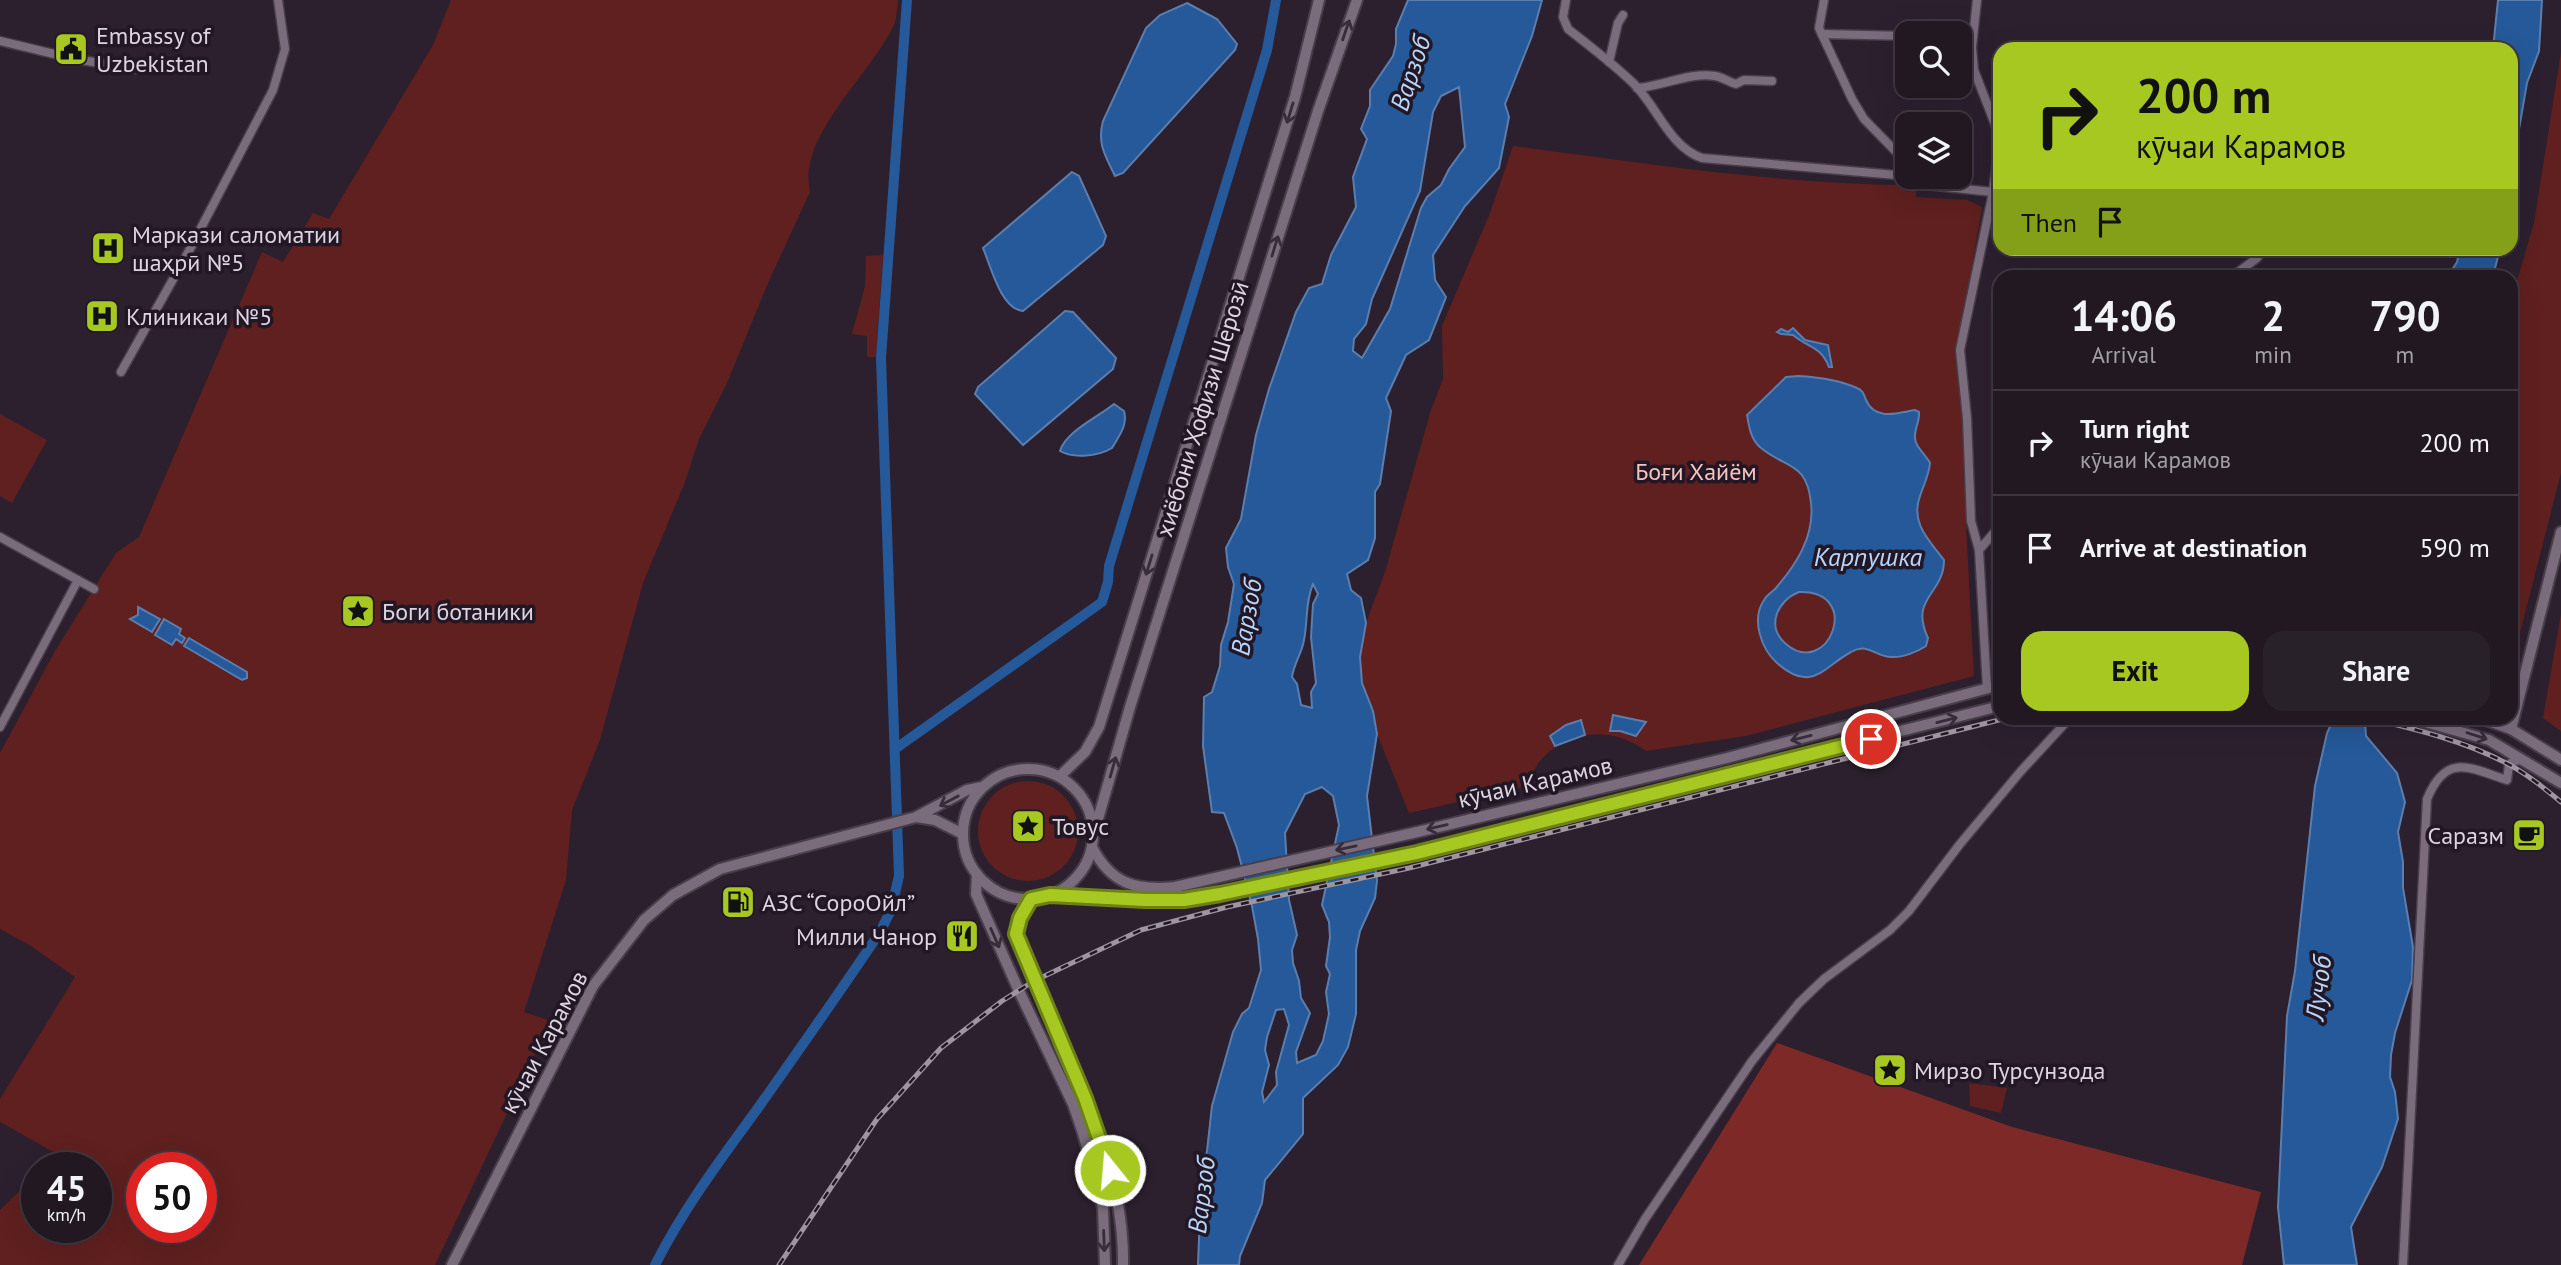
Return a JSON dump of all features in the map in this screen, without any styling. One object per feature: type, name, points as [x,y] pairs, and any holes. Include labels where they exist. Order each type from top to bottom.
[{"type":"main road","name":"хиёбони Ҳофизи Шерозӣ","points":[[1094,833],[1084,800],[1073,786],[1060,776],[1085,752],[1099,726],[1295,97],[1320,0]]},
{"type":"main road","name":"хиёбони Ҳофизи Шерозӣ","points":[[976,873],[995,890],[1031,899],[1050,895],[1070,884],[1084,867],[1092,847],[1130,708],[1310,137],[1357,0]]},
{"type":"main road","points":[[2518,701],[2561,532]]},
{"type":"main road","name":"кӯчаи Карамов","points":[[1092,847],[1105,867],[1135,887],[1175,887],[1727,758],[1993,687]]},
{"type":"main road","name":"кӯчаи Карамов","points":[[1050,895],[1184,900],[1220,894],[1417,853],[1993,708]]},
{"type":"main road","points":[[1891,715],[1895,733]]},
{"type":"main road","points":[[2436,725],[2489,740],[2561,783]]},
{"type":"main road","points":[[2500,725],[2511,729],[2561,760]]},
{"type":"main road","points":[[2511,729],[2512,725]]},
{"type":"main road","points":[[1060,776],[1027,768],[996,777],[982,787],[972,801],[965,817],[963,834],[969,862],[976,873],[975,894],[1073,1104],[1083,1133],[1103,1208],[1105,1265]]},
{"type":"main road","name":"кӯчаи Карамов","points":[[452,1265],[593,986],[643,920],[673,895],[720,869],[862,829],[916,817],[967,790],[982,787]]},
{"type":"main road","name":"кӯчаи Карамов","points":[[916,817],[936,820],[963,834]]},
{"type":"main road","points":[[1031,899],[1020,918],[1016,934],[1105,1150],[1120,1210],[1123,1265]]},
{"type":"street","points":[[121,372],[190,249],[273,90],[285,50],[278,0]]},
{"type":"street","points":[[1566,0],[1563,17],[1568,29],[1637,88],[1687,150],[1702,158],[1895,175]]},
{"type":"street","points":[[1824,0],[1819,16],[1822,34],[1864,119],[1895,151]]},
{"type":"street","points":[[1977,0],[1972,47],[1974,70],[1993,119]]},
{"type":"street","points":[[1609,62],[1618,23],[1623,15]]},
{"type":"street","points":[[1822,34],[1895,36]]},
{"type":"street","points":[[0,41],[75,59],[136,69]]},
{"type":"street","points":[[1637,88],[1650,87],[1677,78],[1716,76],[1736,84],[1744,80],[1772,81]]},
{"type":"street","points":[[1964,189],[1993,192],[1960,350],[1967,418],[1971,521],[1979,550],[1987,688]]},
{"type":"street","points":[[2241,270],[2258,256]]},
{"type":"street","points":[[1979,550],[1993,534]]},
{"type":"street","points":[[0,537],[94,589]]},
{"type":"street","points":[[0,727],[78,580]]},
{"type":"street","points":[[1618,1265],[1645,1219],[1744,1072],[1791,1013],[1824,979],[1890,930],[1909,911],[1968,834],[2064,725]]},
{"type":"street","points":[[2403,1265],[2427,799],[2435,780],[2448,769],[2464,767],[2507,780],[2509,765],[2517,760],[2525,761]]},
{"type":"green space","name":"Боги ботаники","points":[[451,0],[898,0],[893,27],[883,45],[838,106],[814,149],[809,171],[810,192],[768,283],[727,383],[699,439],[685,482],[643,583],[600,740],[572,810],[566,880],[524,1012],[551,1021],[435,1265],[0,1265],[0,1210],[21,1190],[21,1243],[112,1243],[112,1152],[53,1152],[0,1122],[0,1099],[75,977],[31,946],[0,929],[0,753],[55,651],[116,553],[139,537],[262,252],[283,262],[313,213],[329,219],[433,45]]},
{"type":"green space","points":[[2561,52],[2561,473],[2518,641],[2518,277],[2534,223]]},
{"type":"green space","name":"Боғи Хайём","points":[[1513,146],[1764,177],[1895,185],[1895,189],[1916,189],[1916,197],[1967,200],[1982,207],[1956,345],[1956,365],[1963,390],[1966,525],[1974,676],[1746,736],[1646,751],[1633,743],[1605,735],[1577,737],[1551,750],[1540,761],[1528,786],[1409,813],[1377,734],[1373,711],[1362,683],[1360,657],[1366,623],[1385,572],[1431,410],[1443,379],[1442,326],[1490,213]]},
{"type":"green space","points":[[883,255],[876,357],[867,357],[867,336],[852,334],[865,286],[866,256]]},
{"type":"green space","points":[[0,414],[47,440],[12,503],[0,496]]},
{"type":"green space","points":[[2561,614],[2561,731],[2543,718]]},
{"type":"green space","points":[[1028,781],[1047,785],[1063,796],[1074,812],[1078,831],[1074,850],[1063,866],[1047,877],[1028,881],[1009,877],[993,866],[982,850],[978,831],[982,812],[993,796],[1009,785]]},
{"type":"green space","points":[[1969,1083],[2007,1088],[2001,1113],[1970,1106]]},
{"type":"shaded area","points":[[1777,1043],[2012,1127],[2261,1192],[2242,1265],[1639,1265]]},
{"type":"water","name":"Варзоб","points":[[1408,0],[1542,0],[1532,36],[1505,104],[1509,117],[1499,168],[1465,206],[1433,255],[1435,280],[1446,297],[1429,340],[1406,355],[1386,398],[1391,411],[1380,484],[1375,492],[1375,538],[1368,560],[1347,574],[1351,590],[1361,598],[1366,623],[1360,657],[1362,683],[1373,711],[1377,734],[1367,796],[1377,881],[1375,898],[1360,931],[1356,950],[1356,1014],[1348,1047],[1338,1065],[1303,1098],[1303,1134],[1265,1180],[1262,1203],[1240,1256],[1239,1265],[1198,1265],[1200,1213],[1196,1198],[1207,1151],[1212,1106],[1233,1032],[1242,1014],[1249,1008],[1261,970],[1252,906],[1237,848],[1224,813],[1212,812],[1203,746],[1204,697],[1212,692],[1220,666],[1221,645],[1234,584],[1228,567],[1226,548],[1241,519],[1256,435],[1296,312],[1309,288],[1322,284],[1331,255],[1356,207],[1353,177],[1367,139],[1361,129],[1370,106],[1370,90],[1393,56],[1396,29]],"holes":[[[1459,87],[1465,147],[1441,185],[1427,197],[1421,208],[1390,309],[1362,358],[1353,351],[1354,339],[1366,324],[1372,299],[1420,191],[1433,112],[1441,96]],[[1313,584],[1318,594],[1313,604],[1311,637],[1316,683],[1311,692],[1312,708],[1301,705],[1297,684],[1292,677],[1303,645]],[[1322,787],[1333,796],[1339,825],[1322,905],[1329,922],[1330,937],[1326,966],[1330,974],[1326,992],[1329,1014],[1323,1041],[1316,1055],[1297,1063],[1296,1052],[1310,1013],[1301,998],[1293,963],[1292,950],[1297,935],[1289,900],[1285,833],[1305,794]],[[1284,1009],[1289,1025],[1276,1072],[1277,1085],[1264,1102],[1262,1092],[1269,1065],[1265,1050],[1276,1010]]]},
{"type":"water","points":[[2498,0],[2542,0],[2539,51],[2527,83],[2518,135],[2518,42],[2494,42]]},
{"type":"water","points":[[1187,3],[1217,19],[1237,44],[1235,50],[1123,173],[1115,176],[1102,143],[1103,121],[1146,28],[1160,15]]},
{"type":"water","points":[[1072,172],[1079,176],[1106,236],[1103,245],[1023,311],[1015,308],[998,286],[983,248]]},
{"type":"water","points":[[2458,256],[2498,256],[2495,270],[2452,270]]},
{"type":"water","points":[[1065,311],[1073,312],[1116,358],[1113,369],[1023,445],[975,394],[978,387]]},
{"type":"water","points":[[1793,328],[1805,340],[1828,345],[1832,367],[1829,367],[1822,355],[1793,335],[1777,332],[1781,329],[1788,332]]},
{"type":"water","name":"Карпушка","points":[[1786,377],[1820,378],[1850,385],[1861,390],[1870,407],[1881,413],[1894,414],[1915,410],[1919,412],[1915,440],[1930,463],[1917,515],[1927,538],[1944,560],[1943,572],[1922,613],[1928,638],[1926,646],[1905,656],[1891,657],[1867,649],[1857,649],[1817,675],[1808,677],[1789,672],[1777,663],[1762,642],[1758,625],[1760,608],[1797,560],[1810,527],[1811,503],[1805,480],[1794,468],[1758,445],[1751,433],[1747,415]],"holes":[[[1799,592],[1819,595],[1830,604],[1835,617],[1833,631],[1826,643],[1815,651],[1801,652],[1786,644],[1780,637],[1775,622],[1777,614],[1785,601]]]},
{"type":"water","points":[[1114,404],[1124,411],[1125,421],[1112,448],[1086,456],[1060,451],[1068,437]]},
{"type":"water","points":[[138,607],[160,619],[152,632],[130,619],[138,615]]},
{"type":"water","points":[[164,619],[181,629],[179,634],[185,638],[182,643],[176,639],[172,645],[155,635]]},
{"type":"water","points":[[189,638],[247,672],[247,678],[242,680],[184,646]]},
{"type":"water","points":[[1613,715],[1646,722],[1636,736],[1610,731]]},
{"type":"water","points":[[1581,720],[1585,735],[1555,746],[1550,736],[1566,725]]},
{"type":"water","name":"Лучоб","points":[[2331,725],[2365,725],[2366,736],[2397,773],[2405,802],[2398,832],[2403,862],[2403,888],[2413,947],[2412,980],[2391,1055],[2390,1077],[2395,1092],[2398,1119],[2382,1167],[2351,1227],[2357,1265],[2284,1265],[2278,1207],[2287,1016],[2295,971],[2315,786]]},
{"type":"waterway","points":[[655,1265],[703,1185],[880,932],[891,910],[899,876],[881,358],[907,0]]},
{"type":"waterway","points":[[895,749],[1102,602],[1109,566],[1267,50],[1276,0]]},
{"type":"railway","points":[[779,1265],[877,1119],[941,1048],[1002,1001],[1034,981],[1141,930],[1227,907],[1409,868],[1993,722]]},
{"type":"railway","points":[[2396,725],[2440,736],[2492,756],[2522,772],[2561,802]]},
{"type":"place","name":"Embassy of Uzbekistan","points":[[71,49]]},
{"type":"place","name":"Маркази саломатии шаҳрӣ №5","points":[[108,248]]},
{"type":"place","name":"Клиникаи №5","points":[[102,316]]},
{"type":"place","name":"Боги ботаники","points":[[358,611]]},
{"type":"place","name":"Товус","points":[[1028,826]]},
{"type":"place","name":"Саразм","points":[[2529,835]]},
{"type":"place","name":"АЗС “СороОйл”","points":[[738,902]]},
{"type":"place","name":"Милли Чанор","points":[[962,936]]},
{"type":"place","name":"Мирзо Турсунзода","points":[[1890,1070]]},
{"type":"route","points":[[1110,1170],[1085,1098],[1016,934],[1020,918],[1031,899],[1050,895],[1184,900],[1220,894],[1417,853],[1871,739]]}]
